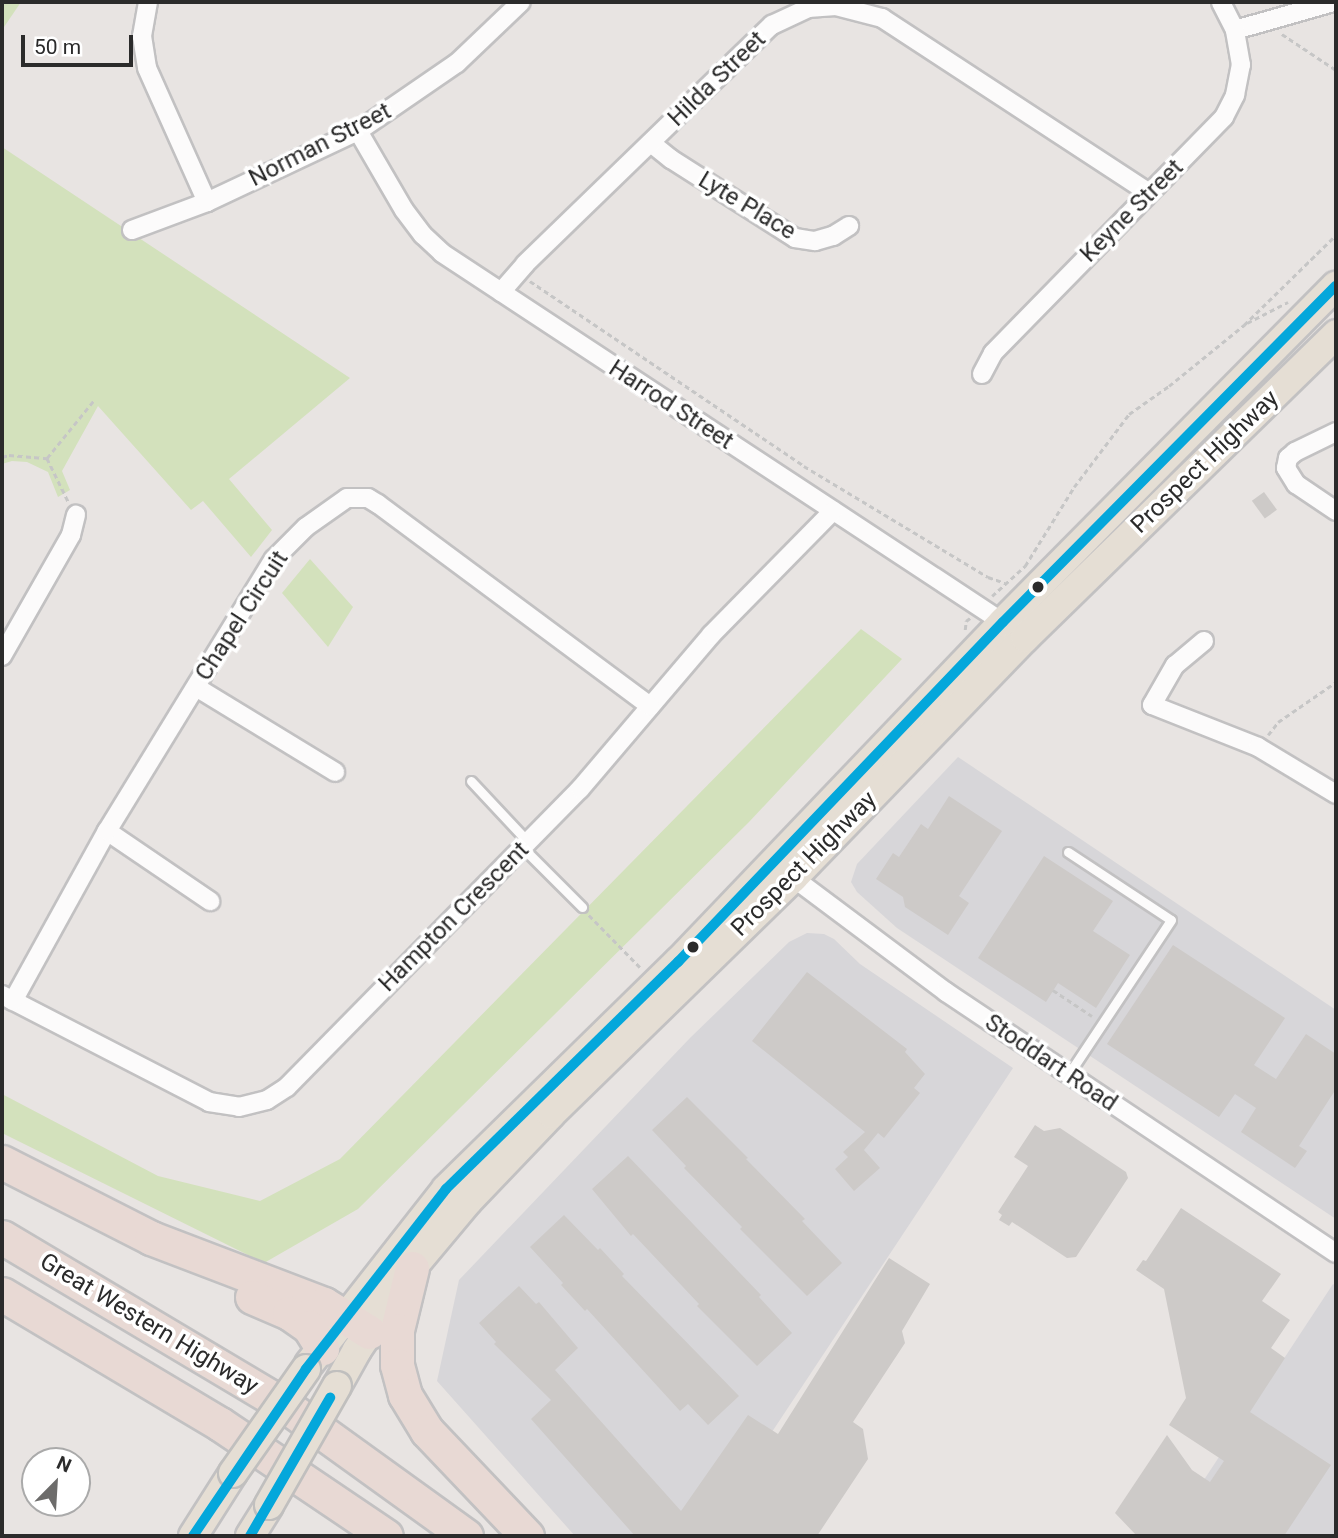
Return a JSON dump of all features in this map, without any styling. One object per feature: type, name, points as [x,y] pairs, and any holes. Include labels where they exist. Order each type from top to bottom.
[{"type":"highway","points":[[2,1162],[151,1238],[324,1304],[358,1324]]},
{"type":"highway","points":[[2,1183],[74,1222],[289,1313],[309,1327],[314,1359]]},
{"type":"highway","name":"Great Western Highway","points":[[2,1237],[290,1409],[466,1536]]},
{"type":"highway","points":[[412,1268],[397,1340],[397,1365],[405,1395],[427,1431],[527,1536]]},
{"type":"highway","name":"Great Western Highway","points":[[2,1294],[219,1424],[386,1536]]},
{"type":"main road","name":"Prospect Highway","points":[[193,1536],[233,1473],[314,1359],[358,1324],[412,1268],[468,1201],[1014,630],[1336,286]]},
{"type":"main road","name":"Prospect Highway","points":[[1014,630],[1336,334]]},
{"type":"main road","name":"Prospect Highway","points":[[250,1536],[337,1386],[358,1324],[446,1188],[678,962],[783,869]]},
{"type":"street","points":[[148,2],[142,36],[147,68],[207,202]]},
{"type":"street","name":"Norman Street","points":[[132,230],[207,202],[358,131],[457,63],[522,2]]},
{"type":"street","name":"Keyne Street","points":[[982,374],[993,353],[1224,117],[1235,95],[1241,65],[1235,30],[1221,2]]},
{"type":"street","points":[[1235,30],[1333,2]]},
{"type":"street","name":"Hilda Street","points":[[501,292],[517,273],[772,25],[808,5],[836,6],[882,18],[1149,193]]},
{"type":"street","name":"Harrod Street","points":[[358,131],[404,210],[423,235],[442,253],[1014,630]]},
{"type":"street","name":"Lyte Place","points":[[652,143],[671,159],[795,238],[815,242],[833,236],[849,226]]},
{"type":"street","points":[[1336,432],[1288,458],[1286,468],[1296,484],[1336,511]]},
{"type":"street","name":"Chapel Circuit","points":[[7,998],[274,559],[329,508],[357,497],[379,504],[650,706]]},
{"type":"street","name":"Hampton Crescent","points":[[7,998],[209,1102],[239,1107],[267,1100],[287,1087],[580,789],[711,635],[833,511]]},
{"type":"street","points":[[2,656],[71,535],[76,515]]},
{"type":"street","points":[[1203,641],[1175,665],[1152,705],[1258,747],[1336,794]]},
{"type":"street","points":[[196,687],[335,772]]},
{"type":"street","points":[[107,831],[210,901]]},
{"type":"street","name":"Stoddart Road","points":[[783,869],[885,950],[1336,1253]]},
{"type":"lane","points":[[471,782],[582,908]]},
{"type":"lane","points":[[1068,852],[1171,920],[1068,1075]]},
{"type":"path","points":[[1264,22],[1336,70]]},
{"type":"path","points":[[517,273],[804,466],[988,577],[1005,583],[1025,566],[1074,487],[1129,414],[1170,386],[1244,324],[1336,234]]},
{"type":"path","points":[[1244,324],[1289,302]]},
{"type":"path","points":[[47,458],[96,398]]},
{"type":"path","points":[[2,457],[47,458]]},
{"type":"path","points":[[47,458],[76,515]]},
{"type":"path","points":[[1258,747],[1278,722],[1336,682]]},
{"type":"path","points":[[582,908],[644,971]]},
{"type":"path","points":[[1053,990],[1104,1023]]},
{"type":"shaded area","points":[[958,757],[1336,1010],[1336,1219],[897,928],[857,892],[851,882],[857,864]]},
{"type":"shaded area","points":[[807,933],[824,934],[834,939],[860,964],[1013,1068],[703,1536],[575,1536],[437,1381],[459,1280],[690,1038],[789,942]]},
{"type":"shaded area","points":[[1333,1284],[1336,1286],[1336,1536],[1167,1536]]},
{"type":"green space","points":[[2,2],[21,2],[2,30]]},
{"type":"green space","points":[[2,147],[350,378],[229,479],[272,530],[251,557],[203,501],[191,510],[98,406],[62,471],[70,490],[58,497],[48,472],[27,462],[12,461],[2,464]]},
{"type":"green space","points":[[310,559],[353,607],[328,647],[282,593]]},
{"type":"green space","points":[[861,629],[902,659],[749,822],[358,1209],[264,1263],[2,1133],[2,1094],[158,1176],[260,1201],[340,1159]]},
{"type":"building","points":[[1264,492],[1277,510],[1265,519],[1252,501]]},
{"type":"building","points":[[949,796],[1002,831],[959,896],[969,903],[948,935],[905,907],[903,897],[876,879],[893,853],[899,857],[921,824],[928,829]]},
{"type":"building","points":[[1044,856],[1113,901],[1093,931],[1130,955],[1096,1008],[1058,983],[1046,1002],[978,958]]},
{"type":"building","points":[[1173,945],[1285,1018],[1254,1065],[1276,1079],[1306,1034],[1336,1054],[1336,1089],[1299,1146],[1307,1151],[1295,1168],[1241,1132],[1256,1108],[1235,1094],[1219,1117],[1107,1044]]},
{"type":"building","points":[[807,972],[907,1049],[905,1052],[925,1074],[914,1088],[920,1093],[884,1138],[878,1133],[864,1150],[880,1168],[854,1191],[835,1169],[848,1157],[843,1152],[865,1132],[752,1041]]},
{"type":"building","points":[[687,1097],[805,1219],[802,1221],[842,1263],[807,1296],[740,1229],[742,1227],[684,1168],[686,1166],[652,1130]]},
{"type":"building","points":[[1035,1125],[1044,1131],[1060,1128],[1126,1172],[1128,1178],[1076,1257],[1067,1258],[1012,1222],[1009,1226],[999,1220],[1002,1215],[998,1212],[1028,1166],[1014,1157]]},
{"type":"building","points":[[628,1156],[761,1295],[759,1297],[792,1333],[757,1366],[697,1306],[699,1304],[633,1234],[631,1236],[592,1189]]},
{"type":"building","points":[[1181,1208],[1281,1274],[1262,1301],[1290,1320],[1271,1348],[1285,1358],[1250,1412],[1331,1465],[1284,1536],[1137,1536],[1115,1513],[1167,1435],[1192,1470],[1210,1482],[1224,1461],[1169,1425],[1186,1398],[1164,1289],[1136,1270],[1143,1260],[1146,1261]]},
{"type":"building","points":[[564,1215],[598,1250],[600,1248],[624,1274],[622,1276],[739,1396],[708,1425],[688,1404],[680,1411],[587,1309],[585,1311],[561,1285],[563,1283],[530,1247]]},
{"type":"building","points":[[889,1258],[930,1284],[902,1331],[905,1343],[853,1422],[863,1429],[868,1459],[817,1536],[635,1536],[531,1419],[551,1400],[494,1344],[496,1342],[479,1323],[519,1286],[536,1304],[539,1302],[578,1348],[555,1370],[681,1511],[748,1415],[778,1434]]},
{"type":"transit line","points":[[193,1536],[306,1369],[446,1189],[678,962],[1003,622],[1336,286]]},
{"type":"transit line","points":[[250,1536],[330,1398]]}]
